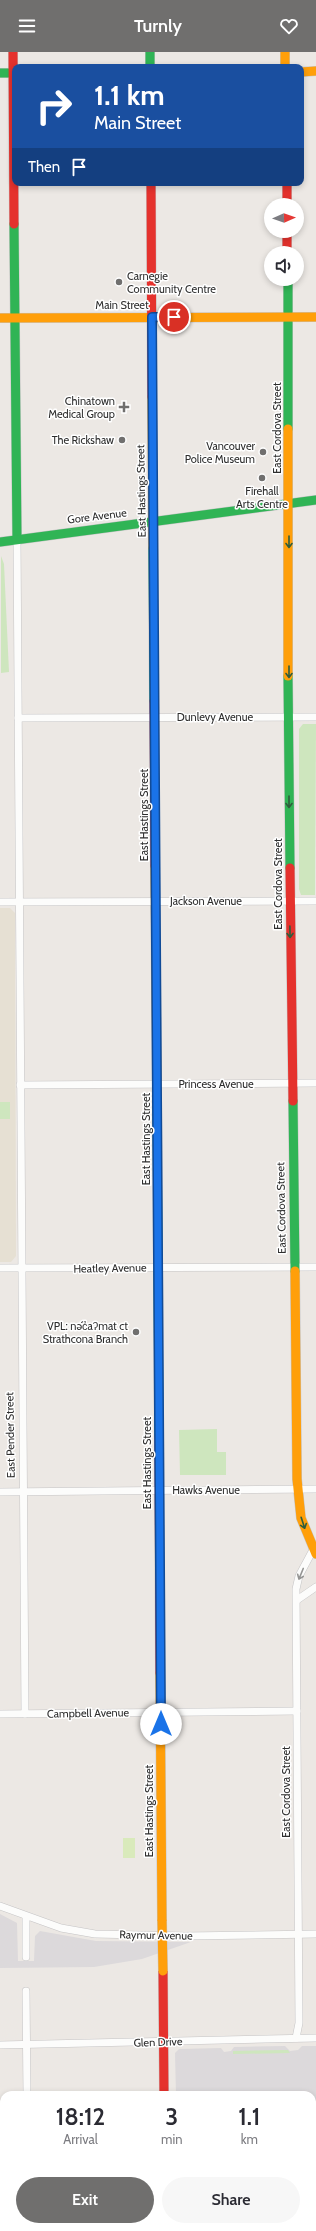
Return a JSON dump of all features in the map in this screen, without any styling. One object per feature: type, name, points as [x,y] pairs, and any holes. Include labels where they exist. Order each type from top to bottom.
[{"type":"main road","name":"East Pender Street","points":[[13,52],[14,64]]},
{"type":"main road","points":[[150,52],[150,64]]},
{"type":"main road","points":[[285,52],[285,64]]},
{"type":"main road","points":[[304,72],[316,71]]},
{"type":"main road","points":[[0,73],[12,73]]},
{"type":"main road","name":"East Pender Street","points":[[15,186],[17,539]]},
{"type":"main road","name":"East Hastings Street","points":[[151,186],[164,2091]]},
{"type":"main road","points":[[287,186],[287,198]]},
{"type":"main road","name":"East Cordova Street","points":[[288,286],[290,901],[297,1489],[301,1518],[315,1552]]},
{"type":"main road","name":"Main Street","points":[[0,318],[316,317]]},
{"type":"main road","name":"Gore Avenue","points":[[0,542],[316,500]]},
{"type":"street","name":"East Pender Street","points":[[17,539],[25,1714]]},
{"type":"street","name":"Dunlevy Avenue","points":[[18,718],[316,717]]},
{"type":"street","name":"Jackson Avenue","points":[[0,902],[316,901]]},
{"type":"street","name":"Princess Avenue","points":[[20,1086],[316,1083]]},
{"type":"street","name":"Heatley Avenue","points":[[0,1268],[316,1267]]},
{"type":"street","name":"Hawks Avenue","points":[[0,1492],[316,1489]]},
{"type":"street","name":"East Cordova Street","points":[[296,2038],[299,2025],[297,1711],[298,1600],[296,1589],[299,1576],[315,1552]]},
{"type":"street","points":[[298,1600],[316,1587]]},
{"type":"street","name":"Campbell Avenue","points":[[0,1714],[297,1711]]},
{"type":"street","name":"Raymur Avenue","points":[[0,1906],[26,1917],[61,1928],[95,1934],[185,1936],[316,1934]]},
{"type":"street","points":[[26,1917],[26,1957]]},
{"type":"street","points":[[26,1991],[27,2091]]},
{"type":"street","name":"Glen Drive","points":[[0,2045],[316,2038]]},
{"type":"shaded area","points":[[0,908],[10,908],[15,913],[16,1256],[11,1262],[0,1262]]},
{"type":"shaded area","points":[[0,1914],[17,1923],[18,1961],[34,1961],[35,1936],[40,1931],[96,1941],[191,1942],[142,1959],[94,1967],[0,1968]]},
{"type":"shaded area","points":[[285,2046],[290,2051],[298,2050],[302,2046],[316,2046],[316,2091],[176,2091],[175,2053],[179,2049],[221,2048],[224,2052],[231,2051],[234,2047]]},
{"type":"green space","points":[[1,556],[4,564],[9,672],[1,673]]},
{"type":"green space","points":[[303,724],[316,724],[315,895],[301,895],[299,889],[299,729]]},
{"type":"green space","points":[[0,1102],[10,1102],[10,1119],[0,1119]]},
{"type":"green space","points":[[217,1429],[217,1452],[226,1452],[226,1475],[180,1475],[179,1430]]},
{"type":"green space","points":[[123,1838],[135,1838],[135,1858],[123,1858]]},
{"type":"green space","points":[[288,2050],[290,2053],[233,2054],[233,2051]]},
{"type":"traffic: fast","points":[[150,52],[150,64]]},
{"type":"traffic: fast","points":[[0,73],[12,73]]},
{"type":"traffic: fast","points":[[14,224],[17,539]]},
{"type":"traffic: fast","points":[[288,286],[288,429]]},
{"type":"traffic: fast","points":[[0,542],[316,500]]},
{"type":"traffic: fast","points":[[153,548],[154,701]]},
{"type":"traffic: fast","points":[[288,676],[290,868]]},
{"type":"traffic: fast","points":[[157,1096],[159,1436]]},
{"type":"traffic: fast","points":[[293,1101],[295,1271]]},
{"type":"traffic: slow","points":[[285,52],[285,64]]},
{"type":"traffic: slow","points":[[304,72],[316,71]]},
{"type":"traffic: slow","points":[[0,318],[316,317]]},
{"type":"traffic: slow","points":[[152,397],[153,548]]},
{"type":"traffic: slow","points":[[288,429],[288,676]]},
{"type":"traffic: slow","points":[[155,866],[157,1096]]},
{"type":"traffic: slow","points":[[295,1271],[297,1479],[301,1518],[316,1554]]},
{"type":"traffic: slow","points":[[160,1673],[162,1921]]},
{"type":"traffic: slow","points":[[162,1921],[163,1971]]},
{"type":"traffic: jam","points":[[13,52],[13,64]]},
{"type":"traffic: jam","points":[[14,186],[14,224]]},
{"type":"traffic: jam","points":[[151,186],[152,397]]},
{"type":"traffic: jam","points":[[287,186],[287,198]]},
{"type":"traffic: jam","points":[[287,238],[287,246]]},
{"type":"traffic: jam","points":[[154,701],[155,866]]},
{"type":"traffic: jam","points":[[290,868],[293,1101]]},
{"type":"traffic: jam","points":[[159,1436],[160,1673]]},
{"type":"traffic: jam","points":[[163,1971],[164,2091]]},
{"type":"place","name":"Carnegie Community Centre","points":[[119,282]]},
{"type":"place","name":"Chinatown Medical Group","points":[[124,407]]},
{"type":"place","name":"The Rickshaw","points":[[122,440]]},
{"type":"place","name":"Vancouver Police Museum","points":[[263,452]]},
{"type":"place","name":"Firehall Arts Centre","points":[[262,478]]},
{"type":"place","name":"VPL: nə́c̓aʔmat ct Strathcona Branch","points":[[136,1332]]},
{"type":"route","points":[[161,1724],[152,317],[174,317]]}]
